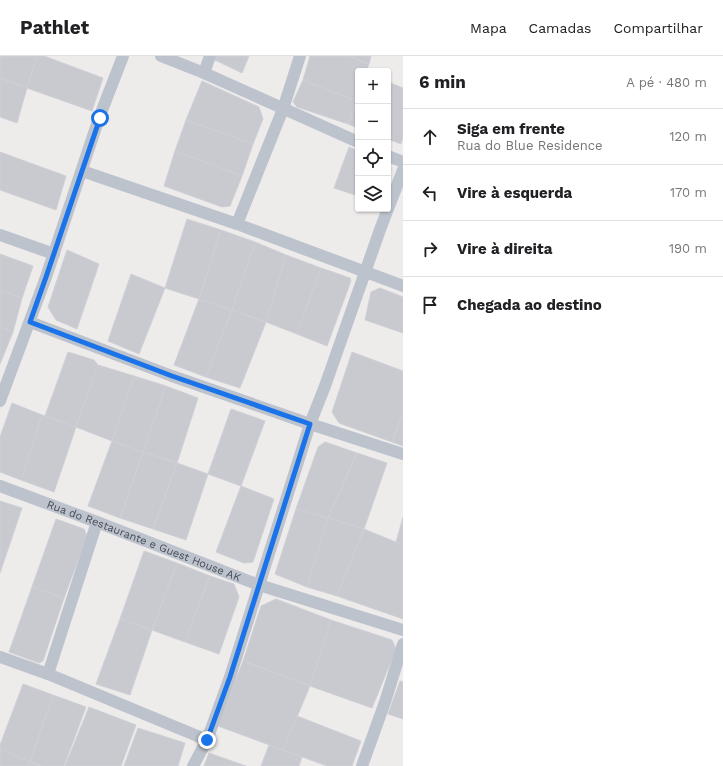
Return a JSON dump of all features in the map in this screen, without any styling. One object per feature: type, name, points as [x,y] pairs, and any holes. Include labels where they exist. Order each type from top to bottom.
[{"type":"street","points":[[0,401],[30,322],[100,118],[123,56]]},
{"type":"street","points":[[161,56],[204,73],[355,141]]},
{"type":"street","points":[[204,73],[210,56]]},
{"type":"street","points":[[237,224],[283,109],[300,56]]},
{"type":"street","points":[[391,157],[403,162]]},
{"type":"street","points":[[193,766],[207,740],[230,677],[310,424],[325,386],[381,227],[401,184],[403,170]]},
{"type":"street","points":[[82,171],[237,224],[403,286]]},
{"type":"street","points":[[0,235],[54,254]]},
{"type":"street","points":[[30,322],[172,376],[310,424],[403,454]]},
{"type":"street","name":"Rua do Restaurante e Guest House AK","points":[[0,486],[259,585],[403,630]]},
{"type":"street","points":[[48,674],[97,522]]},
{"type":"street","points":[[362,766],[385,702],[403,644]]},
{"type":"street","points":[[0,657],[48,674],[207,740]]},
{"type":"building","points":[[0,56],[37,56],[27,88],[0,78]]},
{"type":"building","points":[[37,56],[44,56],[103,78],[92,111],[27,88]]},
{"type":"building","points":[[214,56],[249,56],[242,73],[213,59]]},
{"type":"building","points":[[310,56],[349,56],[369,64],[367,68],[355,68],[355,101],[303,80]]},
{"type":"building","points":[[349,56],[371,56],[369,64]]},
{"type":"building","points":[[0,78],[27,88],[17,123],[0,117]]},
{"type":"building","points":[[303,80],[355,101],[355,104],[348,124],[297,107],[293,102]]},
{"type":"building","points":[[202,81],[259,107],[263,119],[253,144],[186,120]]},
{"type":"building","points":[[391,83],[403,88],[403,137],[401,144],[391,140]]},
{"type":"building","points":[[355,104],[355,127],[348,124]]},
{"type":"building","points":[[186,120],[253,144],[242,176],[175,151]]},
{"type":"building","points":[[349,147],[355,150],[355,195],[334,188]]},
{"type":"building","points":[[175,151],[242,176],[230,206],[222,207],[164,186]]},
{"type":"building","points":[[0,152],[66,176],[56,210],[0,190]]},
{"type":"building","points":[[187,219],[221,230],[199,299],[165,288]]},
{"type":"building","points":[[221,230],[255,242],[232,310],[199,299]]},
{"type":"building","points":[[255,242],[286,255],[266,322],[232,310]]},
{"type":"building","points":[[67,250],[99,264],[77,329],[56,320],[48,307]]},
{"type":"building","points":[[0,254],[33,266],[22,298],[0,290]]},
{"type":"building","points":[[286,255],[321,268],[297,334],[266,322]]},
{"type":"building","points":[[321,268],[350,278],[351,281],[327,346],[297,334]]},
{"type":"building","points":[[131,274],[165,288],[139,354],[108,341]]},
{"type":"building","points":[[380,288],[403,297],[403,333],[365,320],[371,292]]},
{"type":"building","points":[[0,290],[22,298],[13,332],[0,327]]},
{"type":"building","points":[[199,299],[232,310],[206,377],[174,365]]},
{"type":"building","points":[[232,310],[266,322],[240,388],[206,377]]},
{"type":"building","points":[[0,327],[13,332],[0,364]]},
{"type":"building","points":[[68,352],[94,360],[98,365],[76,427],[45,416]]},
{"type":"building","points":[[352,352],[403,371],[403,413],[392,442],[339,423],[332,412]]},
{"type":"building","points":[[98,365],[134,376],[112,441],[76,427]]},
{"type":"building","points":[[134,376],[166,386],[143,452],[112,441]]},
{"type":"building","points":[[166,386],[198,398],[177,463],[143,452]]},
{"type":"building","points":[[12,403],[42,415],[21,480],[0,472],[0,437]]},
{"type":"building","points":[[231,409],[265,421],[241,486],[208,474]]},
{"type":"building","points":[[403,413],[403,446],[392,442]]},
{"type":"building","points":[[42,415],[76,427],[54,492],[21,480]]},
{"type":"building","points":[[112,441],[143,452],[120,518],[88,506]]},
{"type":"building","points":[[325,442],[357,453],[328,518],[296,509],[318,447]]},
{"type":"building","points":[[143,452],[177,463],[153,529],[120,518]]},
{"type":"building","points":[[357,453],[387,463],[364,529],[328,518]]},
{"type":"building","points":[[177,463],[208,474],[186,540],[153,529]]},
{"type":"building","points":[[241,486],[274,499],[253,562],[244,563],[216,552]]},
{"type":"building","points":[[0,501],[22,508],[0,573]]},
{"type":"building","points":[[296,509],[328,518],[307,587],[275,574]]},
{"type":"building","points":[[403,517],[403,545],[396,542]]},
{"type":"building","points":[[328,518],[364,529],[337,596],[307,587]]},
{"type":"building","points":[[56,519],[84,529],[87,536],[64,598],[32,587]]},
{"type":"building","points":[[364,529],[403,545],[403,619],[337,596]]},
{"type":"building","points":[[144,551],[177,563],[152,630],[120,619]]},
{"type":"building","points":[[177,563],[210,576],[185,642],[152,630]]},
{"type":"building","points":[[210,576],[234,584],[239,597],[219,654],[185,642]]},
{"type":"building","points":[[32,587],[64,598],[43,661],[39,663],[9,652]]},
{"type":"building","points":[[276,599],[331,620],[310,686],[243,661],[261,606]]},
{"type":"building","points":[[120,619],[152,630],[130,695],[96,684]]},
{"type":"building","points":[[331,620],[392,640],[396,649],[372,708],[310,686]]},
{"type":"building","points":[[243,661],[310,686],[283,750],[218,726]]},
{"type":"building","points":[[400,681],[403,682],[403,719],[388,714]]},
{"type":"building","points":[[23,684],[53,695],[30,762],[0,750],[0,745]]},
{"type":"building","points":[[53,695],[86,707],[64,766],[42,766],[30,762]]},
{"type":"building","points":[[89,707],[136,725],[121,766],[65,766]]},
{"type":"building","points":[[297,716],[361,741],[352,766],[327,766],[283,750]]},
{"type":"building","points":[[138,728],[185,743],[178,766],[124,766]]},
{"type":"building","points":[[269,745],[302,757],[299,766],[261,766]]},
{"type":"building","points":[[1,749],[30,762],[28,766],[0,766]]},
{"type":"building","points":[[209,753],[246,766],[204,766]]},
{"type":"building","points":[[30,762],[41,766],[28,766]]},
{"type":"route","points":[[100,118],[30,322],[172,376],[310,424],[230,677],[207,740]]}]
